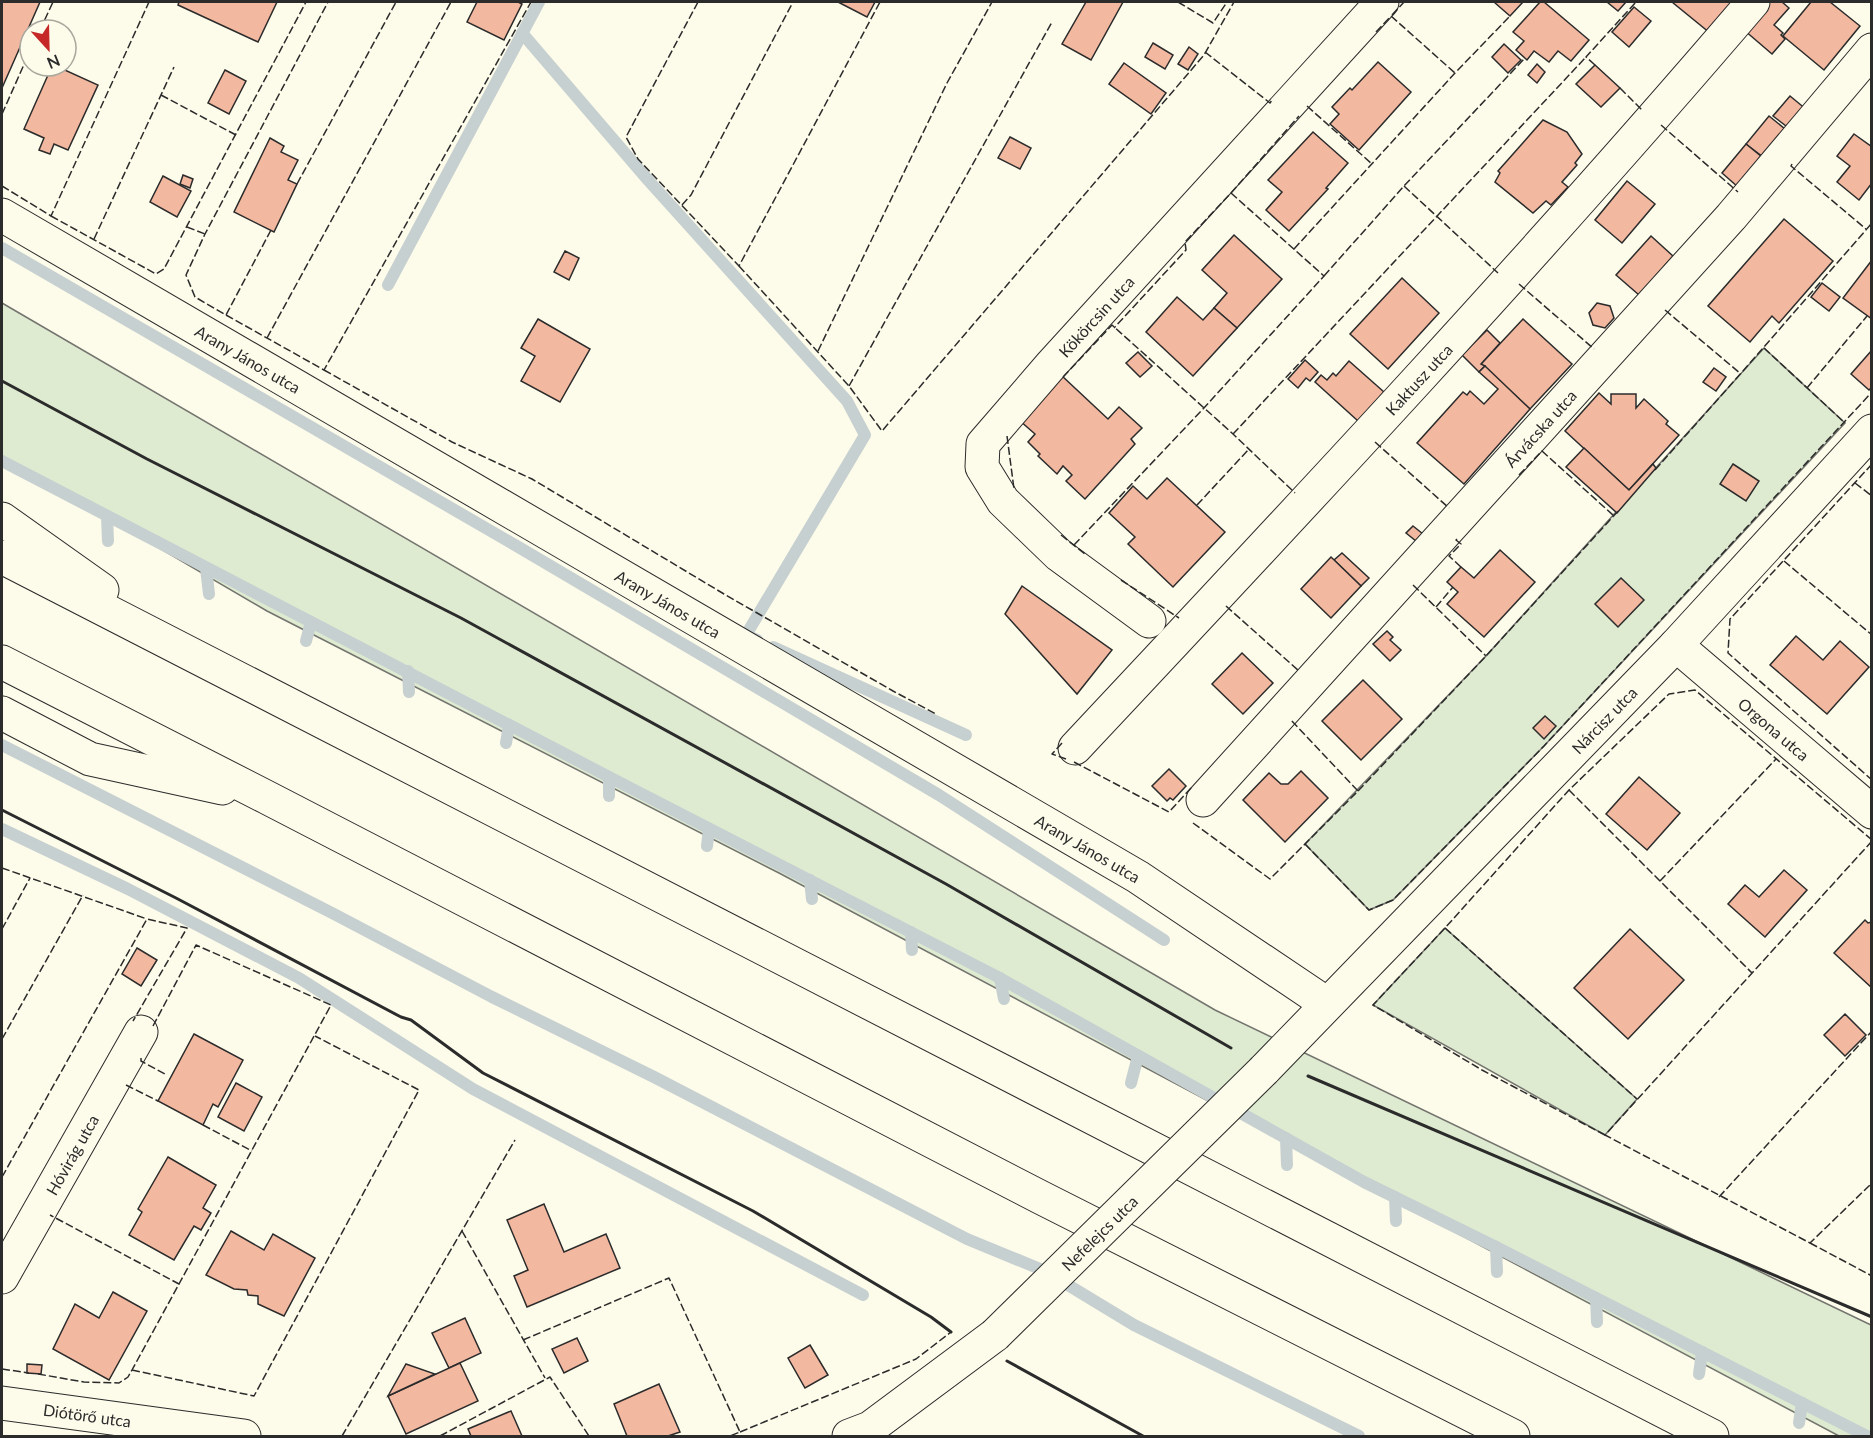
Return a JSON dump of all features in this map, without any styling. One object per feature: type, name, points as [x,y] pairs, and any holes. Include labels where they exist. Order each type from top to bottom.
[{"type":"main road","name":"Kökörcsin utca","points":[[1149,621],[1059,555],[1004,501],[982,467],[983,444],[1060,355],[1382,2]]},
{"type":"main road","name":"Kaktusz utca","points":[[1075,748],[1567,215],[1753,2]]},
{"type":"main road","name":"Árvácska utca","points":[[1203,800],[1731,217],[1872,50]]},
{"type":"main road","name":"Arany János utca","points":[[2,215],[1137,877],[1327,1004]]},
{"type":"main road","name":"Nárcisz utca","points":[[1327,1004],[1676,645],[1872,431]]},
{"type":"main road","points":[[2,519],[212,667]]},
{"type":"main road","points":[[2,557],[1712,1437]]},
{"type":"main road","name":"Orgona utca","points":[[1676,645],[1872,812]]},
{"type":"main road","points":[[2,662],[1040,1197],[1513,1437]]},
{"type":"main road","points":[[2,713],[90,759],[268,798]]},
{"type":"main road","name":"Nefelejcs utca","points":[[864,1434],[995,1335],[1264,1070],[1327,1004]]},
{"type":"main road","name":"Hóvirág utca","points":[[2,1277],[141,1032]]},
{"type":"main road","name":"Diótörő utca","points":[[2,1403],[244,1437]]},
{"type":"green space","points":[[2,303],[1215,1010],[1871,1325],[1871,1436],[1839,1436],[779,873],[267,611],[2,456]]},
{"type":"green space","points":[[1764,348],[1845,423],[1544,746],[1393,900],[1369,910],[1305,844],[1486,656]]},
{"type":"green space","points":[[1445,928],[1637,1099],[1605,1135],[1373,1005]]},
{"type":"building","points":[[2,2],[40,2],[33,18],[18,18],[18,52],[2,88]]},
{"type":"building","points":[[179,2],[277,2],[258,42],[178,5]]},
{"type":"building","points":[[477,2],[518,2],[522,4],[504,40],[467,22]]},
{"type":"building","points":[[838,2],[875,2],[867,17]]},
{"type":"building","points":[[1086,2],[1123,2],[1091,60],[1062,44]]},
{"type":"building","points":[[1494,2],[1523,2],[1510,16]]},
{"type":"building","points":[[1540,2],[1544,2],[1589,40],[1571,61],[1558,51],[1549,62],[1534,51],[1527,60],[1516,50],[1524,41],[1513,32]]},
{"type":"building","points":[[1607,2],[1626,2],[1618,11]]},
{"type":"building","points":[[1672,2],[1737,2],[1710,33]]},
{"type":"building","points":[[1768,2],[1782,2],[1789,8],[1774,25],[1783,33],[1781,35],[1785,39],[1772,54],[1744,30]]},
{"type":"building","points":[[1811,2],[1830,2],[1860,26],[1824,70],[1783,36]]},
{"type":"building","points":[[1634,7],[1651,21],[1629,47],[1612,32]]},
{"type":"building","points":[[1153,43],[1173,55],[1165,69],[1145,57]]},
{"type":"building","points":[[1504,44],[1521,60],[1508,73],[1492,57]]},
{"type":"building","points":[[1189,47],[1198,54],[1188,70],[1178,64]]},
{"type":"building","points":[[1378,62],[1411,92],[1359,150],[1330,124],[1339,114],[1332,107],[1350,88],[1352,90]]},
{"type":"building","points":[[1124,63],[1166,93],[1151,114],[1109,84]]},
{"type":"building","points":[[1537,64],[1545,72],[1537,83],[1528,75]]},
{"type":"building","points":[[1595,65],[1620,88],[1601,107],[1576,84]]},
{"type":"building","points":[[225,70],[246,81],[229,114],[208,103]]},
{"type":"building","points":[[78,76],[98,85],[68,150],[54,144],[50,154],[39,150],[44,138],[24,129],[47,78],[78,78]]},
{"type":"building","points":[[1790,96],[1807,110],[1790,129],[1773,116]]},
{"type":"building","points":[[1769,116],[1790,133],[1767,160],[1746,144]]},
{"type":"building","points":[[1543,120],[1567,132],[1582,154],[1575,163],[1577,165],[1562,182],[1568,187],[1551,205],[1546,201],[1533,213],[1495,182],[1500,173],[1498,171]]},
{"type":"building","points":[[1313,132],[1348,163],[1326,188],[1328,189],[1289,231],[1266,210],[1282,192],[1268,180]]},
{"type":"building","points":[[1854,134],[1872,147],[1872,183],[1859,200],[1837,182],[1850,166],[1837,156]]},
{"type":"building","points":[[1010,137],[1031,148],[1020,169],[998,158]]},
{"type":"building","points":[[270,138],[284,146],[281,152],[298,160],[288,180],[297,184],[274,232],[234,212]]},
{"type":"building","points":[[1746,144],[1762,157],[1738,187],[1722,173]]},
{"type":"building","points":[[183,175],[193,179],[190,188],[180,184]]},
{"type":"building","points":[[163,176],[191,191],[177,217],[150,202]]},
{"type":"building","points":[[1627,181],[1655,204],[1622,243],[1595,220]]},
{"type":"building","points":[[1784,219],[1833,261],[1779,323],[1772,316],[1750,342],[1708,306]]},
{"type":"building","points":[[1234,235],[1282,279],[1237,328],[1214,308],[1227,293],[1202,270]]},
{"type":"building","points":[[1651,236],[1673,256],[1639,295],[1616,275]]},
{"type":"building","points":[[565,251],[579,258],[569,280],[554,272]]},
{"type":"building","points":[[1872,260],[1872,319],[1843,298]]},
{"type":"building","points":[[1402,278],[1439,313],[1388,369],[1350,334]]},
{"type":"building","points":[[1822,283],[1840,297],[1829,311],[1811,297]]},
{"type":"building","points":[[1177,297],[1203,320],[1214,308],[1237,328],[1193,376],[1146,332]]},
{"type":"building","points":[[1597,303],[1610,306],[1614,318],[1605,328],[1593,325],[1589,313]]},
{"type":"building","points":[[538,319],[590,349],[560,402],[521,381],[535,356],[521,348]]},
{"type":"building","points":[[1523,319],[1572,364],[1530,409],[1481,364]]},
{"type":"building","points":[[1487,330],[1500,343],[1481,364],[1485,366],[1479,372],[1462,355]]},
{"type":"building","points":[[1872,350],[1872,387],[1869,390],[1851,374]]},
{"type":"building","points":[[1138,352],[1152,366],[1140,377],[1126,363]]},
{"type":"building","points":[[1305,360],[1318,372],[1310,381],[1306,378],[1298,388],[1288,379]]},
{"type":"building","points":[[1349,361],[1384,392],[1358,421],[1315,382],[1321,375],[1327,380],[1333,373],[1336,376]]},
{"type":"building","points":[[1485,366],[1530,409],[1464,484],[1417,443],[1463,392],[1467,395],[1470,391],[1484,404],[1498,389],[1479,372]]},
{"type":"building","points":[[1714,368],[1726,377],[1716,391],[1703,382]]},
{"type":"building","points":[[1061,375],[1108,419],[1119,407],[1142,428],[1131,439],[1135,444],[1085,499],[1066,481],[1072,475],[1063,466],[1057,474],[1038,456],[1040,454],[1028,442],[1035,434],[1019,420]]},
{"type":"building","points":[[1599,393],[1611,404],[1611,394],[1636,394],[1636,408],[1644,399],[1668,421],[1666,424],[1679,435],[1629,490],[1565,431]]},
{"type":"building","points":[[1584,448],[1629,490],[1653,464],[1656,468],[1617,513],[1566,467]]},
{"type":"building","points":[[1733,464],[1759,481],[1746,501],[1720,484]]},
{"type":"building","points":[[1167,478],[1225,532],[1173,587],[1128,544],[1135,537],[1109,513],[1133,486],[1147,499]]},
{"type":"building","points":[[1413,526],[1423,534],[1416,541],[1406,533]]},
{"type":"building","points":[[1500,550],[1535,582],[1484,637],[1447,604],[1458,592],[1447,582],[1461,567],[1474,578]]},
{"type":"building","points":[[1342,553],[1369,578],[1361,586],[1334,560]]},
{"type":"building","points":[[1331,557],[1361,586],[1331,618],[1301,589]]},
{"type":"building","points":[[1621,578],[1644,600],[1618,627],[1595,604]]},
{"type":"building","points":[[1022,586],[1112,650],[1077,694],[1005,614]]},
{"type":"building","points":[[1387,631],[1393,637],[1390,640],[1401,650],[1390,661],[1373,644]]},
{"type":"building","points":[[1796,636],[1823,660],[1840,641],[1869,667],[1827,714],[1770,665]]},
{"type":"building","points":[[1242,653],[1273,683],[1243,714],[1212,684]]},
{"type":"building","points":[[1363,680],[1402,719],[1361,760],[1322,721]]},
{"type":"building","points":[[1545,716],[1556,726],[1544,739],[1533,728]]},
{"type":"building","points":[[1169,769],[1186,786],[1173,800],[1170,798],[1167,801],[1152,786]]},
{"type":"building","points":[[1301,771],[1328,798],[1285,842],[1243,800],[1269,773],[1281,784],[1288,784]]},
{"type":"building","points":[[1639,777],[1680,813],[1647,850],[1606,814]]},
{"type":"building","points":[[1784,870],[1807,890],[1765,937],[1728,904],[1745,885],[1759,897]]},
{"type":"building","points":[[1865,920],[1868,923],[1872,922],[1872,988],[1834,953]]},
{"type":"building","points":[[1630,929],[1684,980],[1628,1039],[1574,988]]},
{"type":"building","points":[[137,948],[157,960],[141,986],[122,974]]},
{"type":"building","points":[[1845,1014],[1866,1035],[1845,1056],[1824,1035]]},
{"type":"building","points":[[194,1034],[243,1060],[218,1107],[213,1104],[203,1125],[158,1101]]},
{"type":"building","points":[[236,1083],[262,1097],[244,1131],[218,1117]]},
{"type":"building","points":[[168,1157],[216,1185],[203,1208],[211,1213],[201,1230],[194,1226],[174,1260],[129,1235],[142,1212],[138,1209]]},
{"type":"building","points":[[544,1204],[564,1252],[606,1234],[620,1268],[527,1307],[514,1276],[528,1270],[507,1220]]},
{"type":"building","points":[[231,1231],[264,1250],[273,1234],[315,1258],[284,1316],[258,1304],[258,1296],[248,1295],[247,1290],[234,1289],[206,1275]]},
{"type":"building","points":[[113,1292],[147,1311],[109,1380],[53,1349],[75,1304],[99,1318]]},
{"type":"building","points":[[465,1318],[481,1353],[449,1368],[432,1333]]},
{"type":"building","points":[[577,1338],[588,1361],[564,1373],[552,1349]]},
{"type":"building","points":[[810,1345],[828,1375],[805,1388],[788,1358]]},
{"type":"building","points":[[460,1363],[478,1401],[406,1434],[388,1396]]},
{"type":"building","points":[[27,1364],[42,1365],[41,1374],[27,1373]]},
{"type":"building","points":[[406,1364],[435,1374],[388,1396]]},
{"type":"building","points":[[659,1384],[680,1432],[668,1436],[627,1436],[614,1404]]},
{"type":"building","points":[[511,1411],[522,1436],[471,1436],[468,1429]]},
{"type":"waterway","points":[[388,285],[539,2]]},
{"type":"waterway","points":[[522,33],[648,180],[847,401],[865,435],[746,635],[757,640]]},
{"type":"waterway","points":[[2,248],[515,545],[939,795],[1164,940]]},
{"type":"waterway","points":[[2,461],[996,976],[1364,1182],[1867,1436]]},
{"type":"waterway","points":[[107,516],[108,541]]},
{"type":"waterway","points":[[206,568],[209,594]]},
{"type":"waterway","points":[[306,641],[311,622]]},
{"type":"waterway","points":[[773,647],[966,735]]},
{"type":"waterway","points":[[408,671],[409,692]]},
{"type":"waterway","points":[[506,743],[509,725]]},
{"type":"waterway","points":[[2,745],[967,1239],[1045,1271],[1134,1325],[1359,1436]]},
{"type":"waterway","points":[[609,777],[609,796]]},
{"type":"waterway","points":[[2,829],[128,889],[299,978],[473,1089],[863,1295]]},
{"type":"waterway","points":[[707,846],[709,829]]},
{"type":"waterway","points":[[810,880],[812,899]]},
{"type":"waterway","points":[[911,932],[912,950]]},
{"type":"waterway","points":[[1000,978],[1004,999]]},
{"type":"waterway","points":[[1131,1083],[1138,1056]]},
{"type":"waterway","points":[[1286,1138],[1287,1165]]},
{"type":"waterway","points":[[1395,1197],[1396,1221]]},
{"type":"waterway","points":[[1496,1247],[1497,1272]]},
{"type":"waterway","points":[[1596,1298],[1597,1322]]},
{"type":"waterway","points":[[1699,1374],[1702,1352]]},
{"type":"waterway","points":[[1799,1423],[1802,1403]]},
{"type":"fence","points":[[46,18],[53,2]]},
{"type":"fence","points":[[2,186],[51,216],[149,2]]},
{"type":"fence","points":[[51,216],[156,274],[164,269],[306,2]]},
{"type":"fence","points":[[271,230],[226,315],[195,297],[186,275],[205,234],[328,2]]},
{"type":"fence","points":[[297,184],[396,2]]},
{"type":"fence","points":[[267,338],[451,2]]},
{"type":"fence","points":[[226,315],[324,370],[531,2]]},
{"type":"fence","points":[[698,2],[626,137],[638,159],[739,266],[880,2]]},
{"type":"fence","points":[[682,205],[691,195],[793,2]]},
{"type":"fence","points":[[818,351],[947,83],[992,2]]},
{"type":"fence","points":[[1178,2],[1213,23],[1227,2]]},
{"type":"fence","points":[[739,266],[849,386],[882,431],[1204,55],[1234,2]]},
{"type":"fence","points":[[1392,15],[1404,2]]},
{"type":"fence","points":[[1595,65],[1586,57],[1636,2]]},
{"type":"fence","points":[[1376,32],[1391,16],[1455,73]]},
{"type":"fence","points":[[1294,249],[1510,16]]},
{"type":"fence","points":[[849,386],[1052,22]]},
{"type":"fence","points":[[1205,52],[1270,103],[1272,100]]},
{"type":"fence","points":[[1233,434],[1586,57]]},
{"type":"fence","points":[[1324,276],[1404,186],[1525,58]]},
{"type":"fence","points":[[94,239],[174,67]]},
{"type":"fence","points":[[2,114],[18,78]]},
{"type":"fence","points":[[1620,88],[1642,110]]},
{"type":"fence","points":[[161,95],[236,135]]},
{"type":"fence","points":[[1307,106],[1372,164]]},
{"type":"fence","points":[[1231,193],[1299,116]]},
{"type":"fence","points":[[1661,125],[1738,192]]},
{"type":"fence","points":[[1792,164],[1791,166],[1866,229]]},
{"type":"fence","points":[[1404,186],[1498,273]]},
{"type":"fence","points":[[1074,545],[1203,409],[1324,276],[1231,193],[1185,242],[1186,250],[1114,328]]},
{"type":"fence","points":[[1655,470],[1872,223]]},
{"type":"fence","points":[[187,227],[205,234]]},
{"type":"fence","points":[[1519,284],[1594,349]]},
{"type":"fence","points":[[1665,310],[1741,374]]},
{"type":"fence","points":[[1807,388],[1867,316]]},
{"type":"fence","points":[[1063,377],[1112,325],[1295,493]]},
{"type":"fence","points":[[1764,348],[1845,423]]},
{"type":"fence","points":[[324,370],[452,442],[532,479],[724,594],[936,714]]},
{"type":"fence","points":[[1305,844],[1369,910],[1393,900],[1544,746],[1872,392]]},
{"type":"fence","points":[[1007,436],[1014,489]]},
{"type":"fence","points":[[1375,442],[1449,508]]},
{"type":"fence","points":[[1197,505],[1249,449]]},
{"type":"fence","points":[[1519,475],[1542,451],[1614,516]]},
{"type":"fence","points":[[1872,464],[1730,619],[1728,653],[1872,780]]},
{"type":"fence","points":[[1855,483],[1872,496]]},
{"type":"fence","points":[[1358,791],[1486,656],[1619,510]]},
{"type":"fence","points":[[1061,535],[1085,554]]},
{"type":"fence","points":[[1457,539],[1461,544],[1449,556],[1461,567]]},
{"type":"fence","points":[[1784,561],[1872,635]]},
{"type":"fence","points":[[1121,580],[1179,618]]},
{"type":"fence","points":[[1413,585],[1486,656]]},
{"type":"fence","points":[[1436,607],[1453,587]]},
{"type":"fence","points":[[1226,606],[1299,671]]},
{"type":"fence","points":[[1605,1135],[1482,1070],[1373,1005],[1569,790],[1669,694],[1695,690],[1872,840]]},
{"type":"fence","points":[[1193,823],[1270,879],[1358,791],[1290,719]]},
{"type":"fence","points":[[1062,743],[1052,754],[1066,759]]},
{"type":"fence","points":[[1660,881],[1776,759]]},
{"type":"fence","points":[[1074,762],[1169,812],[1192,787]]},
{"type":"fence","points":[[1569,790],[1752,973]]},
{"type":"fence","points":[[1872,841],[1605,1135],[1810,1243],[1872,1183]]},
{"type":"fence","points":[[2,868],[147,919]]},
{"type":"fence","points":[[2,929],[30,878]]},
{"type":"fence","points":[[2,1039],[83,895]]},
{"type":"fence","points":[[2,1177],[147,919],[187,928],[133,1021]]},
{"type":"fence","points":[[1445,928],[1637,1099]]},
{"type":"fence","points":[[153,1026],[196,945],[331,1005],[179,1284]]},
{"type":"fence","points":[[1719,1197],[1872,1031]]},
{"type":"fence","points":[[132,1370],[254,1396],[419,1090],[315,1036]]},
{"type":"fence","points":[[141,1058],[141,1061],[165,1074]]},
{"type":"fence","points":[[126,1085],[158,1101]]},
{"type":"fence","points":[[203,1125],[252,1151]]},
{"type":"fence","points":[[342,1436],[515,1140]]},
{"type":"fence","points":[[38,1374],[84,1382],[119,1383],[128,1377],[179,1284],[50,1215]]},
{"type":"fence","points":[[462,1231],[545,1378]]},
{"type":"fence","points":[[1810,1243],[1872,1276]]},
{"type":"fence","points":[[523,1340],[669,1278],[740,1432],[730,1436]]},
{"type":"fence","points":[[740,1432],[916,1359],[951,1332]]},
{"type":"fence","points":[[2,1369],[29,1373]]},
{"type":"fence","points":[[440,1436],[550,1377],[589,1436]]},
{"type":"wall","points":[[2,381],[147,459],[461,618],[946,884],[1231,1048]]},
{"type":"wall","points":[[2,810],[176,898],[401,1017],[411,1020],[483,1073],[753,1211],[931,1317],[951,1332]]},
{"type":"wall","points":[[1308,1076],[1872,1317]]},
{"type":"wall","points":[[1007,1361],[1143,1436]]}]
